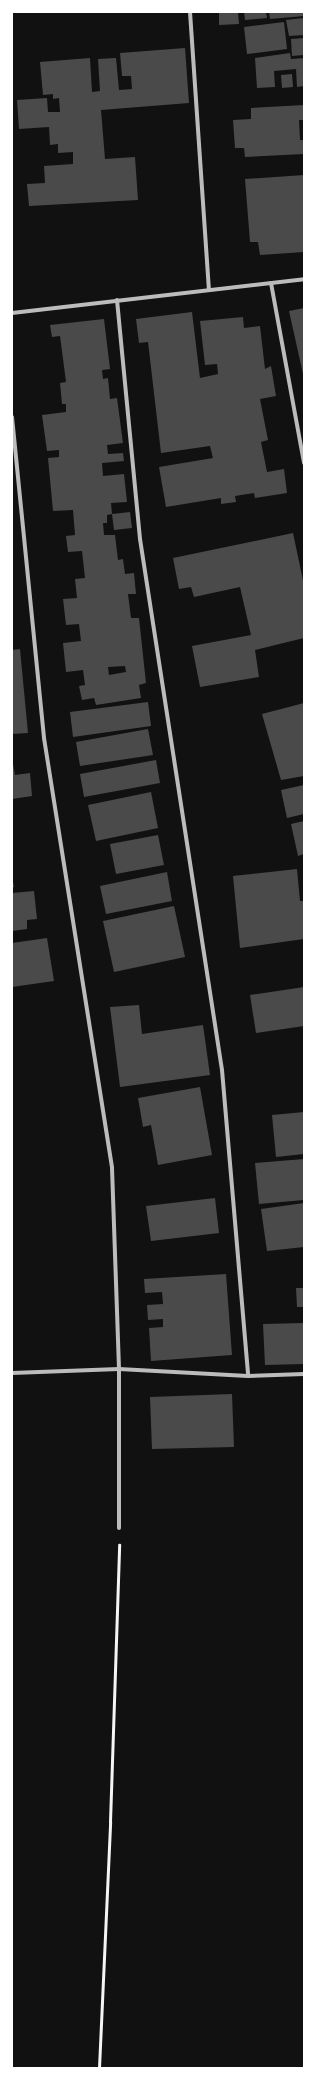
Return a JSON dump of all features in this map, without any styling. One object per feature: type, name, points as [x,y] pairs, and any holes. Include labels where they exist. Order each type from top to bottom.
[{"type":"street","points":[[190,12],[209,289]]},
{"type":"street","points":[[12,313],[304,279]]},
{"type":"street","points":[[271,283],[304,463]]},
{"type":"street","points":[[117,300],[140,539],[222,1070],[248,1376]]},
{"type":"street","points":[[12,417],[44,738],[112,1168],[119,1369],[119,1528]]},
{"type":"street","points":[[12,1373],[119,1369],[248,1376],[304,1374]]},
{"type":"path","points":[[99,2068],[110,1822],[119,1528]]},
{"type":"building","points":[[219,12],[238,12],[239,24],[219,25]]},
{"type":"building","points":[[244,12],[266,12],[267,18],[245,20]]},
{"type":"building","points":[[269,12],[304,12],[304,16],[270,19]]},
{"type":"building","points":[[304,18],[304,35],[289,36],[286,20]]},
{"type":"building","points":[[284,22],[287,49],[247,54],[244,27]]},
{"type":"building","points":[[304,38],[304,55],[292,56],[291,39]]},
{"type":"building","points":[[185,48],[189,103],[101,110],[105,159],[135,157],[138,200],[29,206],[27,184],[45,183],[44,166],[73,164],[73,152],[58,153],[58,144],[50,145],[49,127],[19,129],[17,100],[47,98],[48,112],[60,112],[59,98],[53,99],[53,94],[43,95],[40,62],[90,58],[92,92],[100,91],[98,59],[116,58],[119,90],[132,89],[131,76],[122,76],[120,53]]},
{"type":"building","points":[[290,53],[291,59],[304,58],[304,86],[297,87],[296,69],[274,71],[275,87],[257,88],[255,58]]},
{"type":"building","points":[[292,74],[293,87],[282,88],[281,75]]},
{"type":"building","points":[[304,105],[304,120],[299,120],[300,140],[304,140],[304,154],[245,157],[244,148],[235,148],[233,120],[251,119],[251,108]]},
{"type":"building","points":[[304,175],[304,252],[260,255],[258,242],[250,242],[245,179]]},
{"type":"building","points":[[304,308],[304,373],[303,374],[289,311]]},
{"type":"building","points":[[192,312],[200,378],[218,374],[217,364],[205,365],[200,321],[243,317],[244,328],[260,326],[265,369],[271,366],[276,396],[260,399],[268,440],[261,442],[267,472],[284,469],[287,493],[255,498],[254,493],[235,496],[236,502],[221,504],[221,498],[166,507],[159,467],[213,458],[210,446],[161,453],[148,342],[139,343],[136,319]]},
{"type":"building","points":[[104,319],[110,369],[102,370],[103,379],[108,378],[110,399],[117,398],[123,443],[107,445],[108,454],[123,453],[124,461],[102,463],[103,476],[124,474],[127,502],[111,503],[112,514],[107,515],[107,523],[103,523],[104,535],[115,535],[118,560],[123,559],[125,574],[134,573],[136,594],[128,594],[131,618],[139,618],[146,683],[139,685],[141,698],[96,705],[94,698],[82,700],[79,686],[85,685],[83,670],[66,672],[63,643],[81,641],[79,624],[66,625],[63,599],[77,598],[75,579],[85,578],[82,551],[68,552],[66,536],[75,535],[73,510],[53,511],[48,458],[59,457],[59,450],[47,451],[42,415],[66,412],[66,404],[62,404],[60,383],[66,382],[60,336],[52,337],[50,325]],"holes":[[[125,666],[126,672],[109,675],[108,667]]]},
{"type":"building","points":[[130,512],[132,528],[114,530],[112,514]]},
{"type":"building","points":[[293,533],[304,585],[304,638],[255,650],[259,677],[200,687],[192,646],[251,635],[240,587],[194,597],[191,587],[179,589],[173,558]]},
{"type":"building","points":[[20,649],[28,733],[12,734],[12,650]]},
{"type":"building","points":[[148,702],[151,726],[73,737],[70,712]]},
{"type":"building","points":[[304,703],[304,776],[281,780],[262,714]]},
{"type":"building","points":[[148,729],[153,755],[80,766],[76,742]]},
{"type":"building","points":[[12,759],[15,775],[30,773],[32,796],[12,799]]},
{"type":"building","points":[[156,760],[160,783],[84,797],[80,774]]},
{"type":"building","points":[[304,785],[304,814],[287,818],[281,790]]},
{"type":"building","points":[[151,792],[158,828],[96,841],[88,805]]},
{"type":"building","points":[[304,821],[304,854],[298,856],[291,824]]},
{"type":"building","points":[[158,835],[164,865],[116,874],[110,844]]},
{"type":"building","points":[[297,869],[300,901],[304,901],[304,939],[240,948],[233,876]]},
{"type":"building","points":[[167,872],[172,901],[106,914],[100,886]]},
{"type":"building","points":[[12,876],[14,887],[12,888]]},
{"type":"building","points":[[34,891],[37,919],[27,920],[27,929],[12,931],[12,893]]},
{"type":"building","points":[[174,906],[185,957],[114,972],[103,921]]},
{"type":"building","points":[[47,938],[54,981],[12,987],[12,943]]},
{"type":"building","points":[[304,987],[304,1026],[256,1033],[250,995]]},
{"type":"building","points":[[139,1005],[142,1034],[203,1025],[210,1075],[120,1087],[110,1007]]},
{"type":"building","points":[[200,1087],[212,1155],[158,1165],[151,1125],[143,1127],[138,1098]]},
{"type":"building","points":[[304,1112],[304,1154],[276,1157],[272,1115]]},
{"type":"building","points":[[304,1159],[304,1200],[259,1204],[255,1163]]},
{"type":"building","points":[[215,1198],[219,1233],[151,1241],[146,1206]]},
{"type":"building","points":[[304,1203],[304,1247],[267,1251],[261,1209]]},
{"type":"building","points":[[226,1274],[232,1355],[151,1361],[149,1328],[163,1327],[163,1319],[148,1320],[147,1305],[163,1304],[162,1292],[145,1293],[144,1279]]},
{"type":"building","points":[[296,1288],[304,1288],[304,1307],[297,1307]]},
{"type":"building","points":[[304,1323],[304,1364],[265,1365],[263,1324]]},
{"type":"building","points":[[232,1394],[234,1447],[152,1449],[150,1397]]}]
